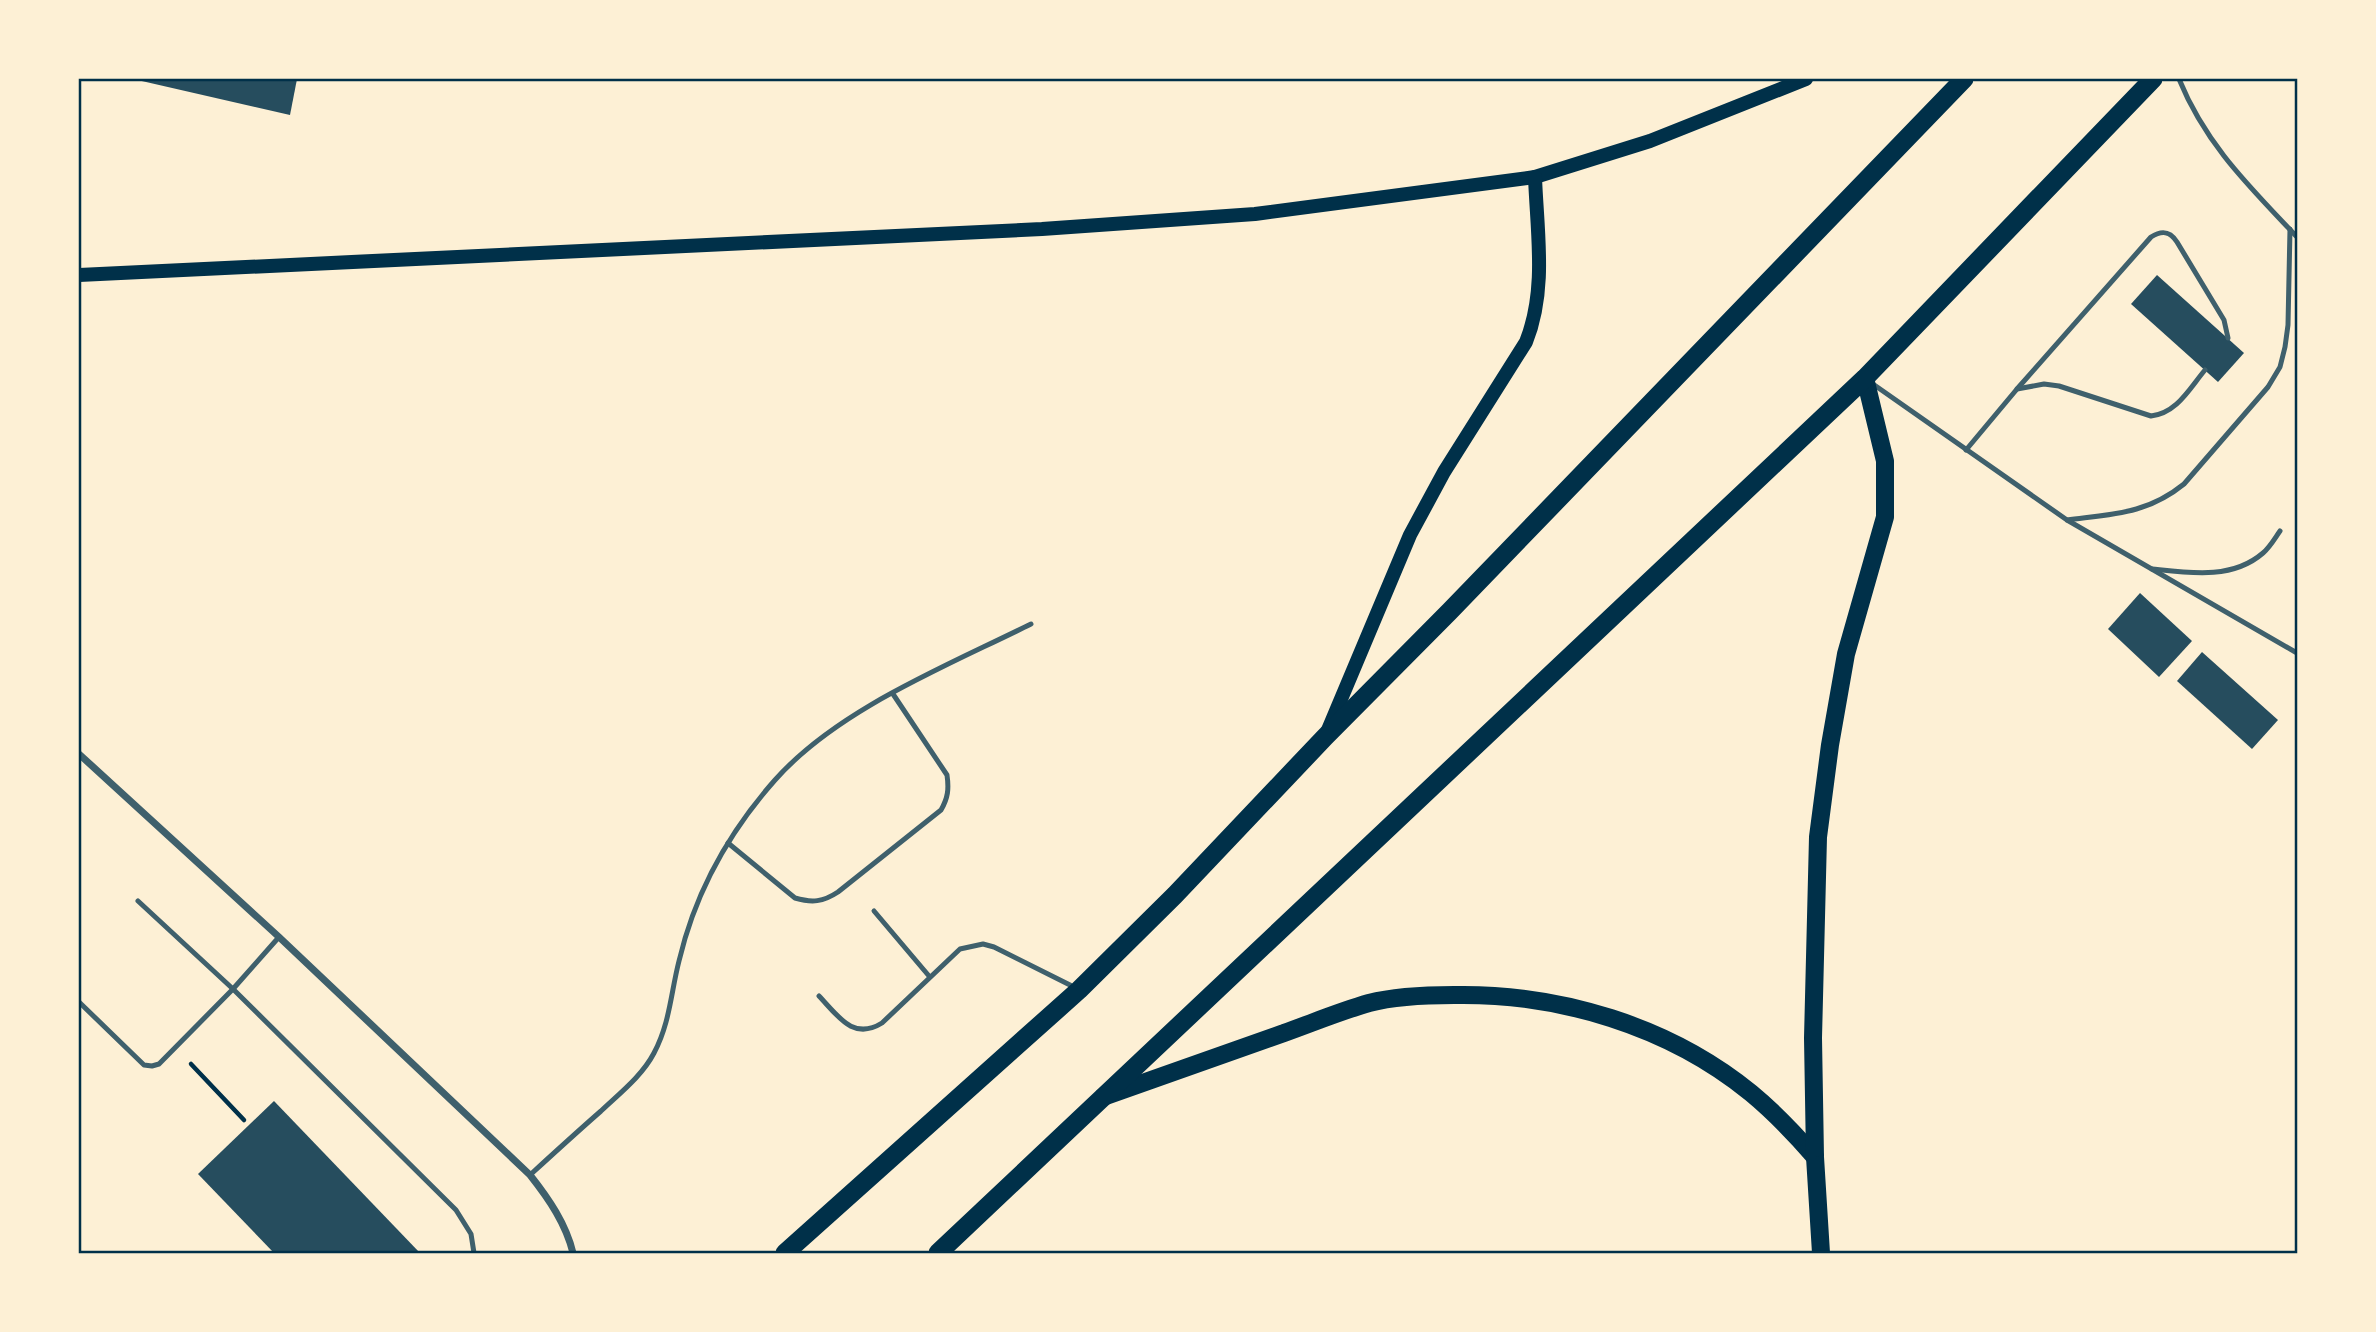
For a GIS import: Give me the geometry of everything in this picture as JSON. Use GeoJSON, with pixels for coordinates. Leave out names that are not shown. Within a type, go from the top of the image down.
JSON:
{"type":"FeatureCollection","features":[{"type":"Feature","properties":{"kind":"highway"},"geometry":{"type":"LineString","coordinates":[[785,1253],[1079,990],[1175,895],[1964,79]]}},
{"type":"Feature","properties":{"kind":"highway"},"geometry":{"type":"LineString","coordinates":[[938,1253],[1865,378],[2153,79]]}},
{"type":"Feature","properties":{"kind":"main road"},"geometry":{"type":"LineString","coordinates":[[79,275],[1069,228],[1255,214],[1535,177],[1650,141],[1806,79]]}},
{"type":"Feature","properties":{"kind":"main road"},"geometry":{"type":"LineString","coordinates":[[1325,737],[1410,536],[1444,472],[1527,342],[1535,322],[1539,300],[1535,177]]}},
{"type":"Feature","properties":{"kind":"main road"},"geometry":{"type":"LineString","coordinates":[[1821,1253],[1815,1157],[1813,1038],[1818,837],[1846,654],[1885,517],[1885,461],[1865,378]]}},
{"type":"Feature","properties":{"kind":"main road"},"geometry":{"type":"LineString","coordinates":[[1104,1097],[1371,1002],[1427,995],[1482,994],[1531,999],[1579,1009],[1626,1023],[1672,1042],[1712,1065],[1750,1092],[1784,1122],[1815,1157]]}},
{"type":"Feature","properties":{"kind":"street"},"geometry":{"type":"LineString","coordinates":[[79,754],[279,937],[530,1175],[551,1202],[570,1240],[573,1253]]}},
{"type":"Feature","properties":{"kind":"lane"},"geometry":{"type":"LineString","coordinates":[[2179,79],[2202,127],[2224,158],[2297,237]]}},
{"type":"Feature","properties":{"kind":"lane"},"geometry":{"type":"LineString","coordinates":[[2067,520],[2133,512],[2171,495],[2184,484],[2268,387],[2280,367],[2286,347],[2290,229]]}},
{"type":"Feature","properties":{"kind":"lane"},"geometry":{"type":"LineString","coordinates":[[1966,450],[2151,237],[2158,233],[2173,235],[2224,320],[2228,338]]}},
{"type":"Feature","properties":{"kind":"lane"},"geometry":{"type":"LineString","coordinates":[[2017,389],[2044,384],[2059,386],[2151,416],[2162,415],[2172,410],[2205,370]]}},
{"type":"Feature","properties":{"kind":"lane"},"geometry":{"type":"LineString","coordinates":[[1865,378],[2067,520],[2297,653]]}},
{"type":"Feature","properties":{"kind":"lane"},"geometry":{"type":"LineString","coordinates":[[2149,569],[2198,574],[2223,571],[2263,553],[2280,531]]}},
{"type":"Feature","properties":{"kind":"lane"},"geometry":{"type":"LineString","coordinates":[[530,1175],[635,1079],[653,1055],[666,1027],[690,918],[708,877],[728,843],[776,779],[811,745],[893,694],[1031,624]]}},
{"type":"Feature","properties":{"kind":"lane"},"geometry":{"type":"LineString","coordinates":[[728,843],[795,898],[809,902],[819,901],[838,892],[941,810],[947,800],[947,775],[893,694]]}},
{"type":"Feature","properties":{"kind":"lane"},"geometry":{"type":"LineString","coordinates":[[138,901],[233,989],[456,1210],[471,1234],[474,1253]]}},
{"type":"Feature","properties":{"kind":"lane"},"geometry":{"type":"LineString","coordinates":[[874,911],[929,976]]}},
{"type":"Feature","properties":{"kind":"lane"},"geometry":{"type":"LineString","coordinates":[[79,1002],[144,1065],[159,1064],[233,989],[279,937]]}},
{"type":"Feature","properties":{"kind":"lane"},"geometry":{"type":"LineString","coordinates":[[819,996],[852,1027],[862,1030],[873,1028],[882,1023],[960,948],[983,944],[1079,990]]}},
{"type":"Feature","properties":{"kind":"path"},"geometry":{"type":"LineString","coordinates":[[176,1048],[244,1120]]}},
{"type":"Feature","properties":{"kind":"building"},"geometry":{"type":"Polygon","coordinates":[[[133,79],[297,79],[290,115],[133,79]]]}},
{"type":"Feature","properties":{"kind":"building"},"geometry":{"type":"Polygon","coordinates":[[[2157,275],[2244,353],[2218,382],[2131,304],[2157,275]]]}},
{"type":"Feature","properties":{"kind":"building"},"geometry":{"type":"Polygon","coordinates":[[[2140,593],[2192,641],[2159,677],[2108,629],[2140,593]]]}},
{"type":"Feature","properties":{"kind":"building"},"geometry":{"type":"Polygon","coordinates":[[[2202,652],[2278,720],[2252,749],[2177,681],[2202,652]]]}},
{"type":"Feature","properties":{"kind":"building"},"geometry":{"type":"Polygon","coordinates":[[[274,1101],[420,1253],[274,1253],[198,1174],[274,1101]]]}}]}
